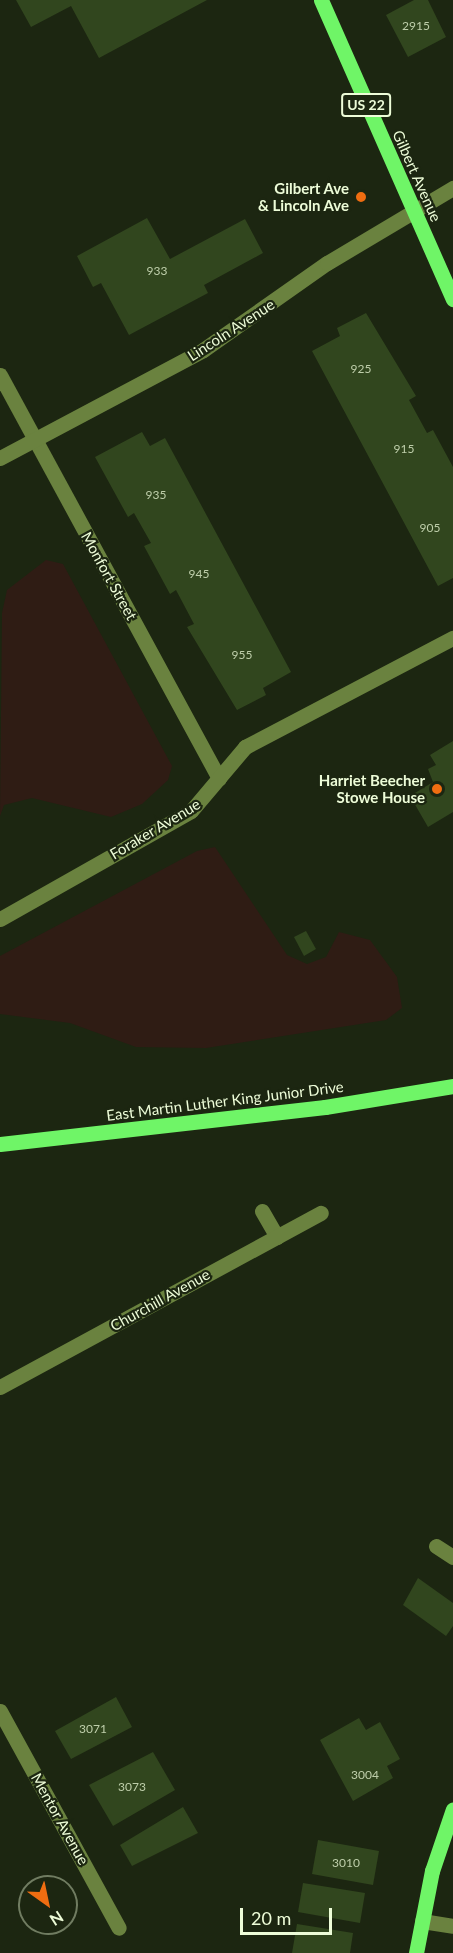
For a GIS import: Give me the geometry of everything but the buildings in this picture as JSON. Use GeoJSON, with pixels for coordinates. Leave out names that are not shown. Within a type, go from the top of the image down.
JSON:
{"type":"FeatureCollection","features":[{"type":"Feature","properties":{"kind":"main road","name":"Gilbert Avenue"},"geometry":{"type":"LineString","coordinates":[[321,0],[411,211],[453,299]]}},
{"type":"Feature","properties":{"kind":"main road","name":"East Martin Luther King Junior Drive"},"geometry":{"type":"LineString","coordinates":[[0,1144],[314,1109],[453,1086]]}},
{"type":"Feature","properties":{"kind":"main road"},"geometry":{"type":"LineString","coordinates":[[416,1953],[432,1871],[453,1809]]}},
{"type":"Feature","properties":{"kind":"street","name":"Lincoln Avenue"},"geometry":{"type":"LineString","coordinates":[[0,458],[203,350],[327,263],[453,188]]}},
{"type":"Feature","properties":{"kind":"street","name":"Monfort Street"},"geometry":{"type":"LineString","coordinates":[[0,375],[219,778]]}},
{"type":"Feature","properties":{"kind":"street","name":"Foraker Avenue"},"geometry":{"type":"LineString","coordinates":[[0,919],[191,811],[208,797],[219,778],[245,747],[453,638]]}},
{"type":"Feature","properties":{"kind":"street"},"geometry":{"type":"LineString","coordinates":[[262,1211],[277,1237]]}},
{"type":"Feature","properties":{"kind":"street","name":"Churchill Avenue"},"geometry":{"type":"LineString","coordinates":[[0,1387],[321,1213]]}},
{"type":"Feature","properties":{"kind":"street"},"geometry":{"type":"LineString","coordinates":[[436,1546],[453,1557]]}},
{"type":"Feature","properties":{"kind":"street","name":"Mentor Avenue"},"geometry":{"type":"LineString","coordinates":[[0,1711],[119,1928]]}},
{"type":"Feature","properties":{"kind":"street"},"geometry":{"type":"LineString","coordinates":[[422,1921],[453,1926]]}},
{"type":"Feature","properties":{"kind":"shaded area"},"geometry":{"type":"Polygon","coordinates":[[[46,560],[63,564],[172,766],[168,780],[142,804],[111,817],[32,798],[4,805],[0,816],[2,613],[7,590],[46,560]]]}},
{"type":"Feature","properties":{"kind":"shaded area"},"geometry":{"type":"Polygon","coordinates":[[[215,847],[287,955],[307,964],[326,957],[339,932],[370,940],[397,977],[402,1008],[386,1020],[206,1048],[136,1047],[70,1023],[0,1014],[0,956],[197,851],[215,847]]]}},
{"type":"Feature","properties":{"kind":"place","name":"Gilbert Ave & Lincoln Ave"},"geometry":{"type":"Point","coordinates":[361,197]}},
{"type":"Feature","properties":{"kind":"place","name":"Harriet Beecher Stowe House"},"geometry":{"type":"Point","coordinates":[437,789]}}]}
